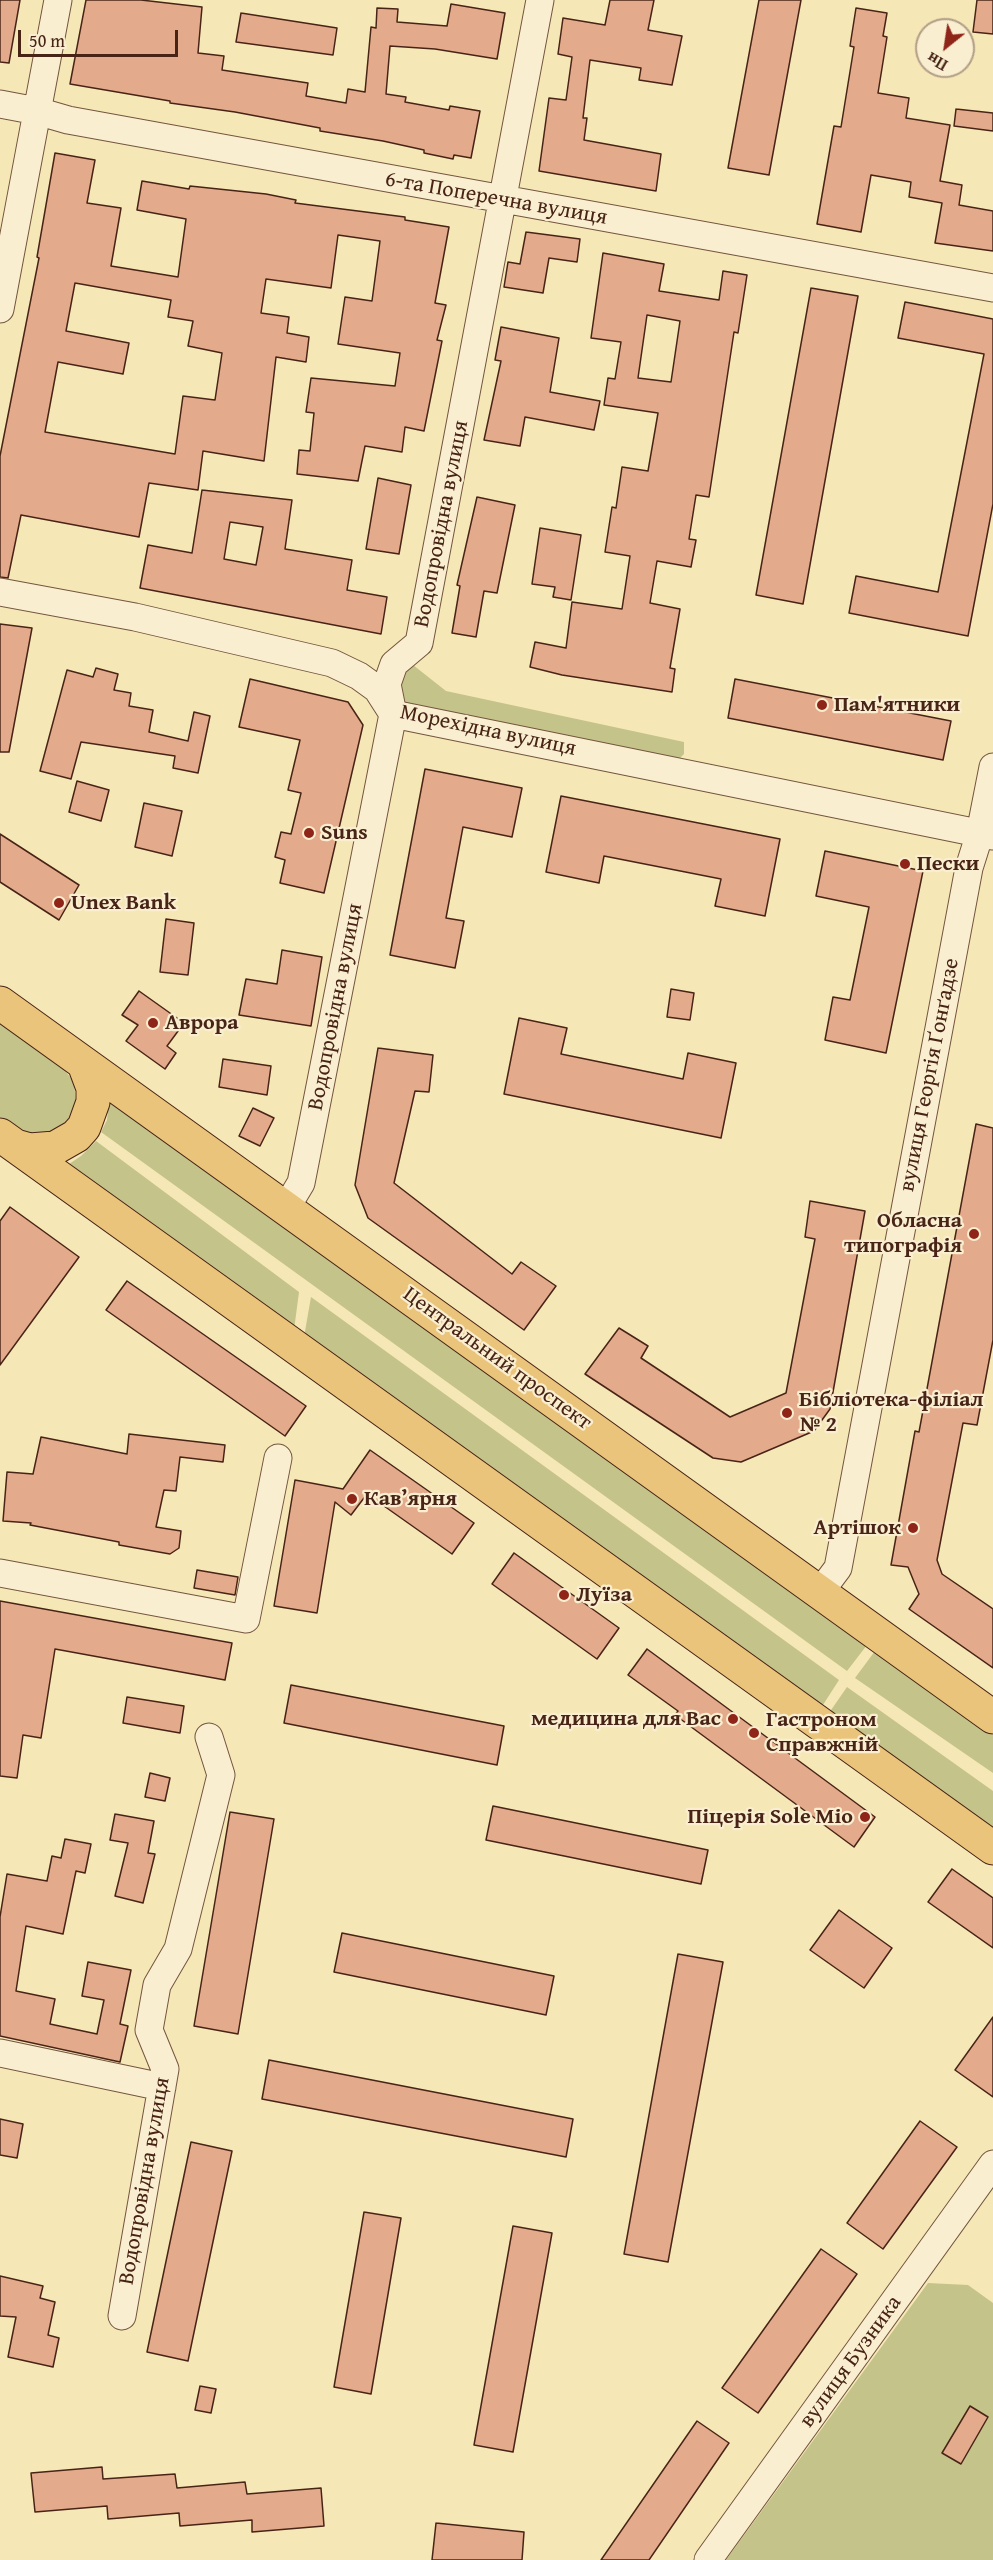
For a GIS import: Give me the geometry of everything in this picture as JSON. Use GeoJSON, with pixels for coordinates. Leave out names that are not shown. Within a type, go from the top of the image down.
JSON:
{"type":"FeatureCollection","features":[{"type":"Feature","properties":{"kind":"main road","name":"Центральний проспект"},"geometry":{"type":"LineString","coordinates":[[0,1003],[993,1717]]}},
{"type":"Feature","properties":{"kind":"main road"},"geometry":{"type":"LineString","coordinates":[[8,1141],[36,1150],[55,1148],[66,1143],[84,1127],[93,1102],[93,1088],[84,1064]]}},
{"type":"Feature","properties":{"kind":"main road"},"geometry":{"type":"LineString","coordinates":[[8,1141],[993,1848]]}},
{"type":"Feature","properties":{"kind":"street"},"geometry":{"type":"LineString","coordinates":[[0,309],[58,0]]}},
{"type":"Feature","properties":{"kind":"street","name":"Водопровідна вулиця"},"geometry":{"type":"LineString","coordinates":[[286,1208],[302,1184],[393,714],[387,684],[394,664],[419,643],[540,0]]}},
{"type":"Feature","properties":{"kind":"street","name":"6-та Поперечна вулиця"},"geometry":{"type":"LineString","coordinates":[[0,104],[68,120],[993,288]]}},
{"type":"Feature","properties":{"kind":"street","name":"Морехідна вулиця"},"geometry":{"type":"LineString","coordinates":[[0,592],[135,617],[332,663],[359,676],[377,689],[393,714],[987,835]]}},
{"type":"Feature","properties":{"kind":"street","name":"вулиця Георгія Ґонґадзе"},"geometry":{"type":"LineString","coordinates":[[820,1592],[838,1568],[969,868],[987,835],[993,766]]}},
{"type":"Feature","properties":{"kind":"street"},"geometry":{"type":"LineString","coordinates":[[0,1573],[246,1619],[278,1458]]}},
{"type":"Feature","properties":{"kind":"street","name":"Водопровідна вулиця"},"geometry":{"type":"LineString","coordinates":[[122,2316],[165,2069],[149,2030],[157,1984],[178,1949],[221,1775],[209,1737]]}},
{"type":"Feature","properties":{"kind":"street"},"geometry":{"type":"LineString","coordinates":[[0,2053],[162,2087]]}},
{"type":"Feature","properties":{"kind":"street","name":"вулиця Бузника"},"geometry":{"type":"LineString","coordinates":[[708,2560],[993,2164]]}},
{"type":"Feature","properties":{"kind":"shaded area"},"geometry":{"type":"Polygon","coordinates":[[[408,661],[446,691],[684,742],[684,754],[680,758],[408,707],[400,701],[399,666],[408,661]]]}},
{"type":"Feature","properties":{"kind":"shaded area"},"geometry":{"type":"Polygon","coordinates":[[[0,1023],[63,1068],[74,1082],[76,1103],[69,1118],[59,1129],[47,1135],[29,1136],[0,1118],[0,1023]]]}},
{"type":"Feature","properties":{"kind":"shaded area"},"geometry":{"type":"Polygon","coordinates":[[[109,1101],[867,1645],[847,1671],[101,1132],[107,1120],[109,1101]]]}},
{"type":"Feature","properties":{"kind":"shaded area"},"geometry":{"type":"Polygon","coordinates":[[[96,1141],[299,1292],[294,1330],[66,1166],[81,1156],[96,1141]]]}},
{"type":"Feature","properties":{"kind":"shaded area"},"geometry":{"type":"Polygon","coordinates":[[[311,1297],[839,1680],[821,1708],[304,1337],[311,1297]]]}},
{"type":"Feature","properties":{"kind":"shaded area"},"geometry":{"type":"Polygon","coordinates":[[[875,1651],[993,1735],[993,1773],[855,1678],[875,1651]]]}},
{"type":"Feature","properties":{"kind":"shaded area"},"geometry":{"type":"Polygon","coordinates":[[[847,1687],[993,1791],[993,1830],[829,1713],[847,1687]]]}},
{"type":"Feature","properties":{"kind":"shaded area"},"geometry":{"type":"Polygon","coordinates":[[[928,2283],[968,2285],[993,2303],[993,2560],[726,2560],[928,2283]]]}},
{"type":"Feature","properties":{"kind":"building"},"geometry":{"type":"Polygon","coordinates":[[[0,0],[20,0],[9,63],[0,62],[0,0]]]}},
{"type":"Feature","properties":{"kind":"building"},"geometry":{"type":"Polygon","coordinates":[[[86,0],[141,0],[202,7],[198,53],[224,56],[222,70],[308,83],[306,96],[346,103],[348,89],[365,92],[371,27],[376,28],[377,8],[398,9],[397,22],[447,26],[451,4],[505,13],[497,59],[435,49],[390,46],[386,94],[406,97],[405,102],[449,110],[450,106],[480,111],[471,158],[454,155],[453,159],[383,141],[320,131],[320,128],[70,84],[86,0]]]}},
{"type":"Feature","properties":{"kind":"building"},"geometry":{"type":"Polygon","coordinates":[[[610,0],[654,0],[648,30],[682,36],[672,85],[639,80],[641,68],[590,60],[583,118],[587,118],[584,140],[661,154],[656,191],[539,171],[549,98],[566,100],[572,57],[558,54],[563,18],[605,25],[610,0]]]}},
{"type":"Feature","properties":{"kind":"building"},"geometry":{"type":"Polygon","coordinates":[[[759,0],[801,0],[769,175],[728,168],[759,0]]]}},
{"type":"Feature","properties":{"kind":"building"},"geometry":{"type":"Polygon","coordinates":[[[977,0],[993,0],[993,34],[975,32],[977,0]]]}},
{"type":"Feature","properties":{"kind":"building"},"geometry":{"type":"Polygon","coordinates":[[[856,8],[887,13],[883,36],[887,37],[878,93],[909,98],[906,118],[950,125],[940,181],[962,185],[959,205],[993,211],[993,251],[935,243],[942,203],[909,197],[911,182],[871,175],[861,232],[817,224],[834,126],[841,127],[854,47],[850,46],[856,8]]]}},
{"type":"Feature","properties":{"kind":"building"},"geometry":{"type":"Polygon","coordinates":[[[241,13],[337,28],[333,55],[236,42],[241,13]]]}},
{"type":"Feature","properties":{"kind":"building"},"geometry":{"type":"Polygon","coordinates":[[[956,109],[993,113],[993,131],[954,126],[956,109]]]}},
{"type":"Feature","properties":{"kind":"building"},"geometry":{"type":"Polygon","coordinates":[[[55,153],[95,160],[87,203],[121,208],[111,266],[178,277],[186,219],[137,210],[142,181],[189,189],[190,186],[266,194],[296,200],[295,203],[405,217],[405,220],[449,227],[435,303],[446,305],[437,340],[442,341],[424,431],[405,427],[402,452],[365,446],[358,481],[297,474],[299,450],[310,451],[314,413],[306,412],[311,378],[395,386],[400,353],[338,344],[345,297],[372,301],[380,241],[338,235],[331,288],[266,279],[261,313],[289,317],[287,333],[309,337],[306,362],[276,357],[264,461],[203,451],[198,490],[149,483],[139,537],[21,515],[8,578],[0,577],[0,456],[39,258],[37,257],[55,153]],[[75,283],[66,331],[129,343],[123,374],[58,362],[45,432],[175,454],[183,396],[215,400],[222,353],[188,346],[193,321],[168,317],[171,300],[75,283]]]}},
{"type":"Feature","properties":{"kind":"building"},"geometry":{"type":"Polygon","coordinates":[[[526,232],[580,239],[577,262],[549,258],[543,293],[504,287],[508,262],[520,264],[526,232]]]}},
{"type":"Feature","properties":{"kind":"building"},"geometry":{"type":"Polygon","coordinates":[[[603,253],[664,264],[659,291],[719,300],[723,271],[747,275],[738,333],[734,332],[709,497],[696,495],[689,539],[696,540],[691,567],[657,561],[650,603],[680,609],[670,668],[675,669],[672,692],[562,675],[530,667],[535,642],[566,648],[572,602],[622,609],[630,556],[605,552],[612,507],[616,508],[622,467],[648,471],[658,413],[604,405],[608,378],[615,379],[621,342],[591,338],[603,253]],[[647,315],[638,378],[671,382],[680,321],[647,315]]]}},
{"type":"Feature","properties":{"kind":"building"},"geometry":{"type":"Polygon","coordinates":[[[811,288],[858,296],[803,604],[756,595],[811,288]]]}},
{"type":"Feature","properties":{"kind":"building"},"geometry":{"type":"Polygon","coordinates":[[[905,302],[993,319],[993,504],[968,636],[849,613],[856,576],[938,592],[984,354],[898,338],[905,302]]]}},
{"type":"Feature","properties":{"kind":"building"},"geometry":{"type":"Polygon","coordinates":[[[501,327],[559,338],[550,392],[600,401],[594,430],[525,417],[520,446],[484,440],[501,361],[495,360],[501,327]]]}},
{"type":"Feature","properties":{"kind":"building"},"geometry":{"type":"Polygon","coordinates":[[[378,478],[411,485],[399,554],[366,549],[378,478]]]}},
{"type":"Feature","properties":{"kind":"building"},"geometry":{"type":"Polygon","coordinates":[[[202,490],[292,500],[285,549],[352,560],[347,590],[387,597],[381,634],[140,588],[148,545],[192,553],[202,490]],[[230,522],[224,559],[256,565],[263,527],[230,522]]]}},
{"type":"Feature","properties":{"kind":"building"},"geometry":{"type":"Polygon","coordinates":[[[477,497],[515,505],[497,593],[484,591],[476,637],[452,633],[460,586],[457,585],[477,497]]]}},
{"type":"Feature","properties":{"kind":"building"},"geometry":{"type":"Polygon","coordinates":[[[540,528],[581,535],[571,600],[553,597],[555,587],[532,584],[540,528]]]}},
{"type":"Feature","properties":{"kind":"building"},"geometry":{"type":"Polygon","coordinates":[[[0,624],[32,628],[9,752],[0,752],[0,624]]]}},
{"type":"Feature","properties":{"kind":"building"},"geometry":{"type":"Polygon","coordinates":[[[96,668],[118,674],[114,690],[131,693],[129,706],[153,710],[149,732],[188,741],[194,712],[210,716],[198,773],[173,768],[175,756],[81,742],[71,779],[40,771],[67,670],[93,677],[96,668]]]}},
{"type":"Feature","properties":{"kind":"building"},"geometry":{"type":"Polygon","coordinates":[[[250,679],[348,702],[363,725],[324,893],[280,883],[285,860],[275,857],[281,832],[291,834],[301,793],[288,790],[300,740],[239,727],[250,679]]]}},
{"type":"Feature","properties":{"kind":"building"},"geometry":{"type":"Polygon","coordinates":[[[735,679],[951,721],[943,760],[728,718],[735,679]]]}},
{"type":"Feature","properties":{"kind":"building"},"geometry":{"type":"Polygon","coordinates":[[[425,769],[522,788],[512,837],[463,827],[446,918],[464,921],[455,968],[390,955],[425,769]]]}},
{"type":"Feature","properties":{"kind":"building"},"geometry":{"type":"Polygon","coordinates":[[[77,781],[109,790],[101,821],[69,812],[77,781]]]}},
{"type":"Feature","properties":{"kind":"building"},"geometry":{"type":"Polygon","coordinates":[[[561,796],[780,839],[765,916],[715,906],[721,879],[604,856],[599,883],[546,872],[561,796]]]}},
{"type":"Feature","properties":{"kind":"building"},"geometry":{"type":"Polygon","coordinates":[[[144,803],[182,811],[172,856],[135,847],[144,803]]]}},
{"type":"Feature","properties":{"kind":"building"},"geometry":{"type":"Polygon","coordinates":[[[0,834],[79,885],[59,920],[0,882],[0,834]]]}},
{"type":"Feature","properties":{"kind":"building"},"geometry":{"type":"Polygon","coordinates":[[[825,851],[923,871],[886,1053],[825,1040],[833,997],[850,1000],[869,907],[816,896],[825,851]]]}},
{"type":"Feature","properties":{"kind":"building"},"geometry":{"type":"Polygon","coordinates":[[[166,919],[194,923],[188,975],[160,972],[166,919]]]}},
{"type":"Feature","properties":{"kind":"building"},"geometry":{"type":"Polygon","coordinates":[[[282,950],[322,957],[311,1026],[239,1015],[246,979],[277,984],[282,950]]]}},
{"type":"Feature","properties":{"kind":"building"},"geometry":{"type":"Polygon","coordinates":[[[671,989],[694,993],[690,1020],[667,1017],[671,989]]]}},
{"type":"Feature","properties":{"kind":"building"},"geometry":{"type":"Polygon","coordinates":[[[139,991],[184,1023],[167,1046],[176,1053],[165,1069],[126,1041],[138,1025],[122,1015],[139,991]]]}},
{"type":"Feature","properties":{"kind":"building"},"geometry":{"type":"Polygon","coordinates":[[[519,1018],[567,1028],[561,1054],[683,1079],[688,1053],[736,1063],[721,1138],[504,1094],[519,1018]]]}},
{"type":"Feature","properties":{"kind":"building"},"geometry":{"type":"Polygon","coordinates":[[[378,1048],[433,1055],[429,1092],[415,1091],[394,1183],[512,1274],[521,1262],[556,1286],[524,1330],[368,1218],[355,1185],[378,1048]]]}},
{"type":"Feature","properties":{"kind":"building"},"geometry":{"type":"Polygon","coordinates":[[[223,1059],[271,1066],[267,1095],[219,1087],[223,1059]]]}},
{"type":"Feature","properties":{"kind":"building"},"geometry":{"type":"Polygon","coordinates":[[[253,1108],[274,1118],[260,1146],[239,1136],[253,1108]]]}},
{"type":"Feature","properties":{"kind":"building"},"geometry":{"type":"Polygon","coordinates":[[[976,1124],[993,1128],[993,1340],[977,1425],[963,1423],[937,1560],[942,1574],[993,1609],[993,1668],[909,1609],[919,1594],[908,1567],[891,1565],[915,1431],[919,1432],[976,1124]]]}},
{"type":"Feature","properties":{"kind":"building"},"geometry":{"type":"Polygon","coordinates":[[[810,1201],[865,1211],[830,1409],[814,1431],[741,1462],[713,1458],[585,1374],[619,1328],[648,1346],[641,1358],[730,1417],[786,1393],[815,1239],[805,1237],[810,1201]]]}},
{"type":"Feature","properties":{"kind":"building"},"geometry":{"type":"Polygon","coordinates":[[[10,1207],[79,1257],[0,1365],[0,1221],[10,1207]]]}},
{"type":"Feature","properties":{"kind":"building"},"geometry":{"type":"Polygon","coordinates":[[[127,1281],[306,1406],[285,1436],[106,1310],[127,1281]]]}},
{"type":"Feature","properties":{"kind":"building"},"geometry":{"type":"Polygon","coordinates":[[[129,1434],[225,1445],[223,1462],[180,1457],[176,1491],[164,1490],[156,1527],[181,1531],[179,1548],[170,1554],[119,1545],[119,1542],[30,1525],[31,1523],[3,1521],[7,1472],[33,1474],[41,1437],[127,1454],[129,1434]]]}},
{"type":"Feature","properties":{"kind":"building"},"geometry":{"type":"Polygon","coordinates":[[[370,1450],[474,1523],[452,1554],[367,1494],[351,1515],[335,1502],[317,1613],[274,1606],[295,1480],[343,1489],[370,1450]]]}},
{"type":"Feature","properties":{"kind":"building"},"geometry":{"type":"Polygon","coordinates":[[[514,1553],[619,1628],[597,1659],[492,1584],[514,1553]]]}},
{"type":"Feature","properties":{"kind":"building"},"geometry":{"type":"Polygon","coordinates":[[[197,1570],[238,1577],[235,1595],[194,1588],[197,1570]]]}},
{"type":"Feature","properties":{"kind":"building"},"geometry":{"type":"Polygon","coordinates":[[[0,1601],[232,1643],[225,1680],[55,1649],[41,1738],[23,1735],[17,1778],[0,1776],[0,1601]]]}},
{"type":"Feature","properties":{"kind":"building"},"geometry":{"type":"Polygon","coordinates":[[[647,1649],[875,1817],[854,1847],[675,1715],[678,1711],[628,1675],[647,1649]]]}},
{"type":"Feature","properties":{"kind":"building"},"geometry":{"type":"Polygon","coordinates":[[[291,1685],[504,1726],[497,1765],[284,1723],[291,1685]]]}},
{"type":"Feature","properties":{"kind":"building"},"geometry":{"type":"Polygon","coordinates":[[[127,1697],[184,1706],[180,1733],[123,1723],[127,1697]]]}},
{"type":"Feature","properties":{"kind":"building"},"geometry":{"type":"Polygon","coordinates":[[[150,1773],[170,1778],[165,1801],[145,1797],[150,1773]]]}},
{"type":"Feature","properties":{"kind":"building"},"geometry":{"type":"Polygon","coordinates":[[[493,1806],[708,1850],[701,1884],[486,1840],[493,1806]]]}},
{"type":"Feature","properties":{"kind":"building"},"geometry":{"type":"Polygon","coordinates":[[[230,1812],[274,1819],[238,2034],[194,2026],[230,1812]]]}},
{"type":"Feature","properties":{"kind":"building"},"geometry":{"type":"Polygon","coordinates":[[[115,1814],[154,1821],[148,1853],[155,1854],[143,1903],[115,1896],[128,1843],[110,1840],[115,1814]]]}},
{"type":"Feature","properties":{"kind":"building"},"geometry":{"type":"Polygon","coordinates":[[[65,1839],[91,1844],[85,1873],[76,1871],[63,1934],[26,1926],[16,1991],[55,1999],[50,2024],[97,2034],[104,2000],[82,1996],[88,1962],[131,1970],[120,2024],[128,2026],[120,2062],[0,2036],[0,1917],[7,1874],[47,1881],[52,1856],[61,1858],[65,1839]]]}},
{"type":"Feature","properties":{"kind":"building"},"geometry":{"type":"Polygon","coordinates":[[[952,1869],[993,1898],[993,1948],[928,1902],[952,1869]]]}},
{"type":"Feature","properties":{"kind":"building"},"geometry":{"type":"Polygon","coordinates":[[[839,1910],[892,1948],[864,1988],[810,1950],[839,1910]]]}},
{"type":"Feature","properties":{"kind":"building"},"geometry":{"type":"Polygon","coordinates":[[[342,1933],[554,1976],[546,2015],[334,1972],[342,1933]]]}},
{"type":"Feature","properties":{"kind":"building"},"geometry":{"type":"Polygon","coordinates":[[[678,1954],[723,1962],[668,2262],[624,2254],[678,1954]]]}},
{"type":"Feature","properties":{"kind":"building"},"geometry":{"type":"Polygon","coordinates":[[[993,2017],[993,2097],[955,2070],[993,2017]]]}},
{"type":"Feature","properties":{"kind":"building"},"geometry":{"type":"Polygon","coordinates":[[[269,2060],[573,2119],[566,2157],[262,2099],[269,2060]]]}},
{"type":"Feature","properties":{"kind":"building"},"geometry":{"type":"Polygon","coordinates":[[[0,2119],[23,2124],[17,2158],[0,2155],[0,2119]]]}},
{"type":"Feature","properties":{"kind":"building"},"geometry":{"type":"Polygon","coordinates":[[[920,2121],[957,2147],[883,2249],[847,2223],[920,2121]]]}},
{"type":"Feature","properties":{"kind":"building"},"geometry":{"type":"Polygon","coordinates":[[[191,2142],[232,2151],[188,2361],[147,2352],[191,2142]]]}},
{"type":"Feature","properties":{"kind":"building"},"geometry":{"type":"Polygon","coordinates":[[[364,2212],[401,2218],[371,2394],[334,2387],[364,2212]]]}},
{"type":"Feature","properties":{"kind":"building"},"geometry":{"type":"Polygon","coordinates":[[[513,2226],[552,2233],[513,2452],[474,2445],[513,2226]]]}},
{"type":"Feature","properties":{"kind":"building"},"geometry":{"type":"Polygon","coordinates":[[[821,2249],[857,2274],[758,2413],[722,2388],[821,2249]]]}},
{"type":"Feature","properties":{"kind":"building"},"geometry":{"type":"Polygon","coordinates":[[[0,2276],[43,2286],[40,2298],[55,2302],[48,2335],[59,2338],[53,2367],[8,2357],[16,2317],[0,2316],[0,2276]]]}},
{"type":"Feature","properties":{"kind":"building"},"geometry":{"type":"Polygon","coordinates":[[[200,2386],[216,2389],[211,2413],[195,2410],[200,2386]]]}},
{"type":"Feature","properties":{"kind":"building"},"geometry":{"type":"Polygon","coordinates":[[[970,2406],[988,2417],[961,2464],[942,2453],[970,2406]]]}},
{"type":"Feature","properties":{"kind":"building"},"geometry":{"type":"Polygon","coordinates":[[[697,2421],[729,2443],[649,2560],[601,2560],[697,2421]]]}},
{"type":"Feature","properties":{"kind":"building"},"geometry":{"type":"Polygon","coordinates":[[[102,2467],[103,2479],[175,2474],[177,2488],[245,2482],[247,2494],[321,2488],[324,2526],[252,2532],[252,2520],[180,2526],[179,2513],[108,2519],[107,2506],[35,2512],[31,2473],[102,2467]]]}},
{"type":"Feature","properties":{"kind":"building"},"geometry":{"type":"Polygon","coordinates":[[[436,2523],[524,2532],[522,2560],[432,2560],[436,2523]]]}},
{"type":"Feature","properties":{"kind":"place","name":"Пам'ятники"},"geometry":{"type":"Point","coordinates":[822,705]}},
{"type":"Feature","properties":{"kind":"place","name":"Suns"},"geometry":{"type":"Point","coordinates":[309,833]}},
{"type":"Feature","properties":{"kind":"place","name":"Пески"},"geometry":{"type":"Point","coordinates":[905,864]}},
{"type":"Feature","properties":{"kind":"place","name":"Unex Bank"},"geometry":{"type":"Point","coordinates":[59,903]}},
{"type":"Feature","properties":{"kind":"place","name":"Аврора"},"geometry":{"type":"Point","coordinates":[153,1023]}},
{"type":"Feature","properties":{"kind":"place","name":"Обласна типографія"},"geometry":{"type":"Point","coordinates":[974,1234]}},
{"type":"Feature","properties":{"kind":"place","name":"Бібліотека-філіал № 2"},"geometry":{"type":"Point","coordinates":[787,1413]}},
{"type":"Feature","properties":{"kind":"place","name":"Кав’ярня"},"geometry":{"type":"Point","coordinates":[352,1499]}},
{"type":"Feature","properties":{"kind":"place","name":"Артішок"},"geometry":{"type":"Point","coordinates":[913,1528]}},
{"type":"Feature","properties":{"kind":"place","name":"Луїза"},"geometry":{"type":"Point","coordinates":[564,1595]}},
{"type":"Feature","properties":{"kind":"place","name":"медицина для Вас"},"geometry":{"type":"Point","coordinates":[733,1719]}},
{"type":"Feature","properties":{"kind":"place","name":"Гастроном Справжній"},"geometry":{"type":"Point","coordinates":[754,1733]}},
{"type":"Feature","properties":{"kind":"place","name":"Піцерія Sole Mio"},"geometry":{"type":"Point","coordinates":[865,1817]}}]}
